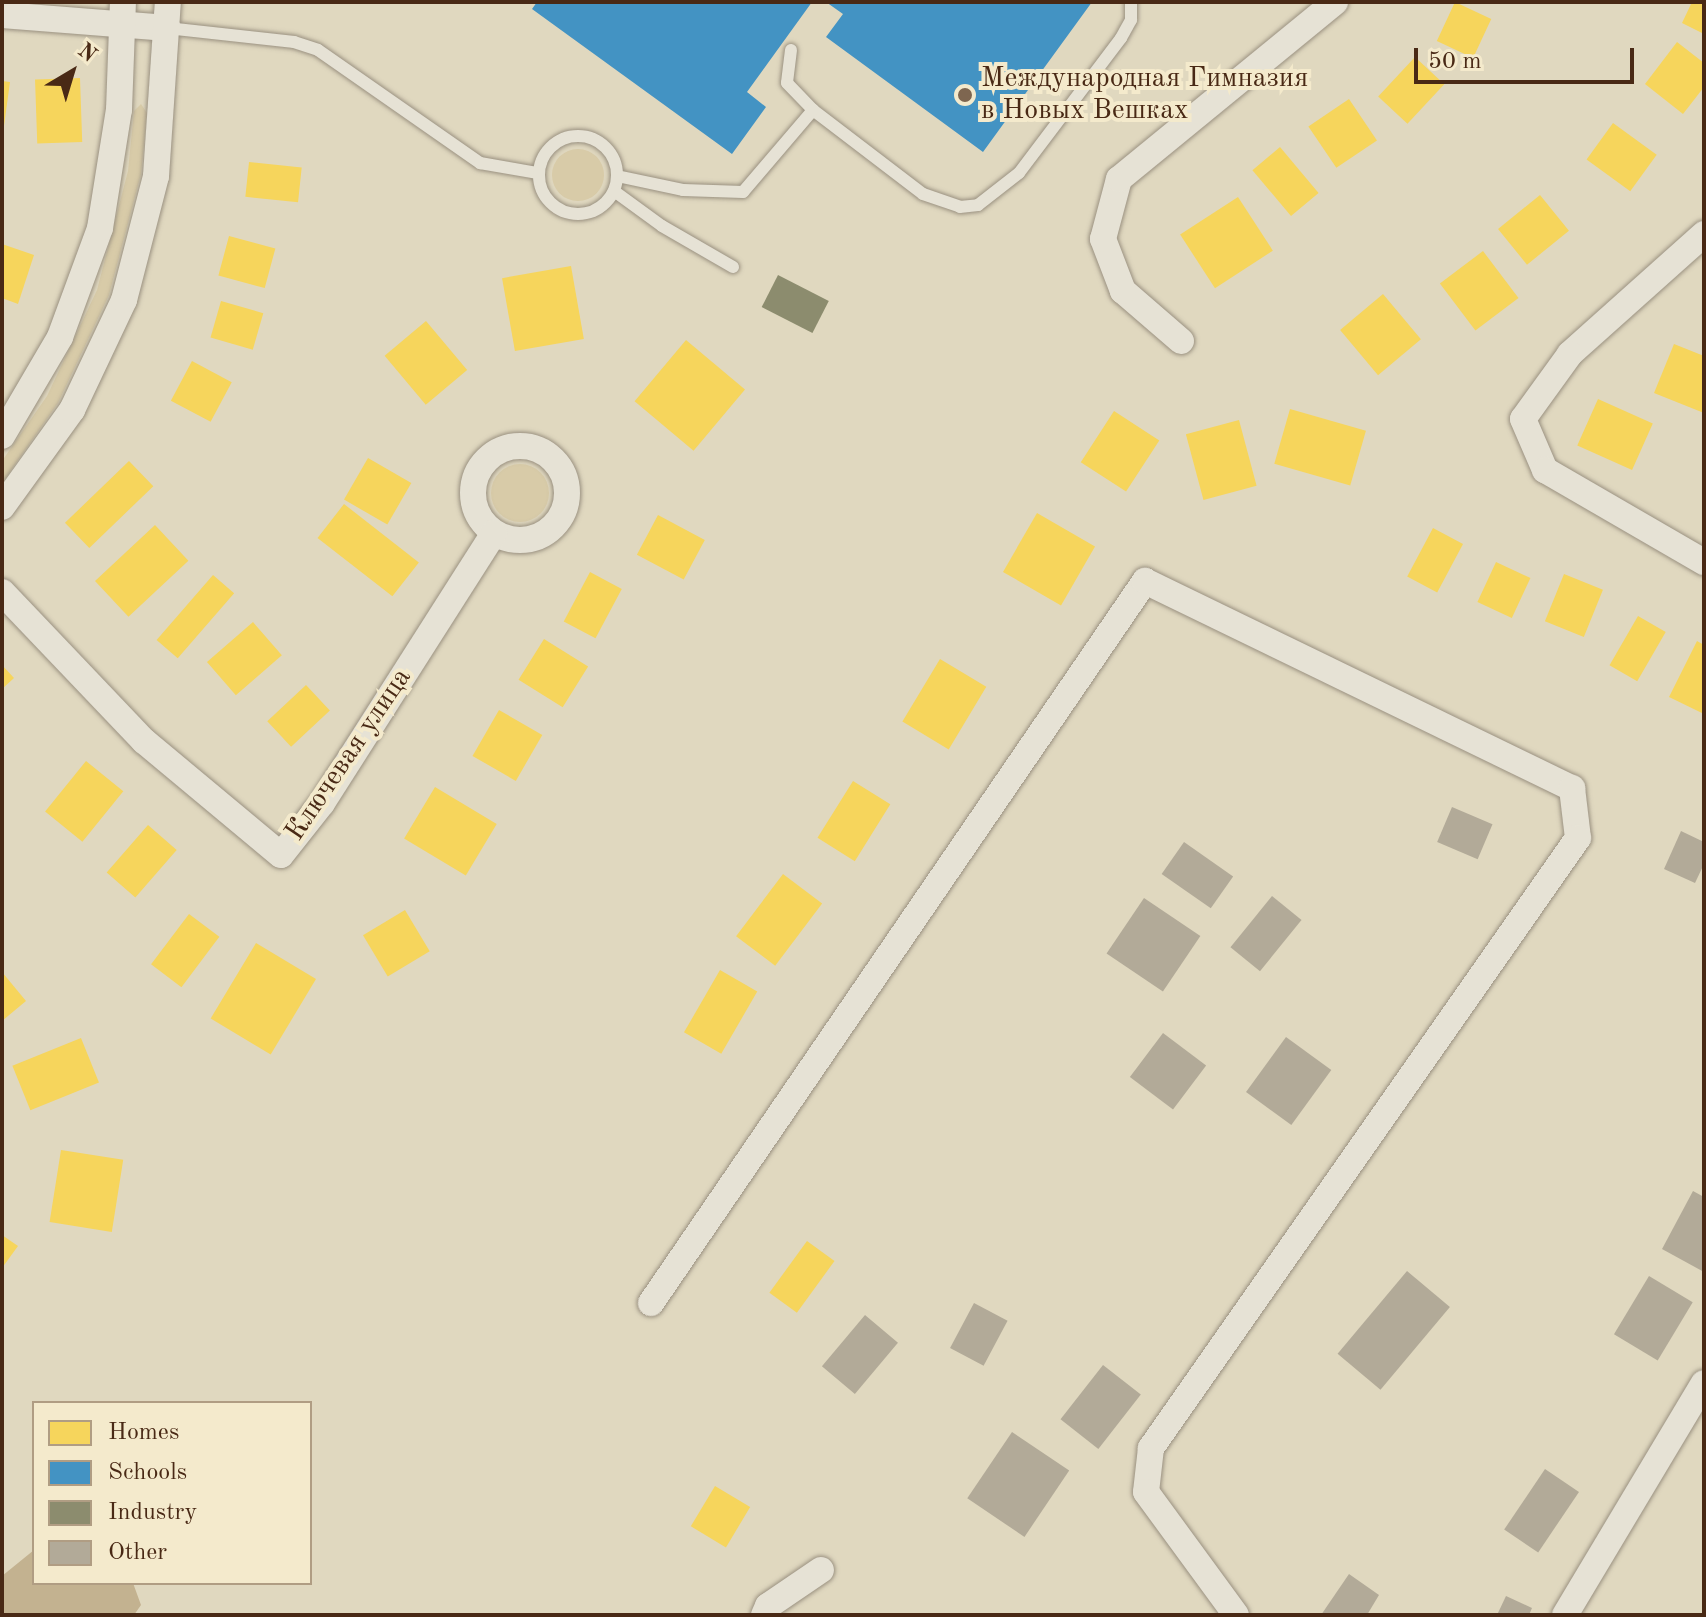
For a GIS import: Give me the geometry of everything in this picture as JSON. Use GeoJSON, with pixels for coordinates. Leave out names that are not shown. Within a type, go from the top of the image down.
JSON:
{"type":"FeatureCollection","features":[{"type":"Feature","properties":{"kind":"street"},"geometry":{"type":"LineString","coordinates":[[1181,341],[1123,291],[1103,239],[1119,179],[1335,2]]}},
{"type":"Feature","properties":{"kind":"street"},"geometry":{"type":"LineString","coordinates":[[2,436],[60,337],[100,228],[117,125],[123,13]]}},
{"type":"Feature","properties":{"kind":"street"},"geometry":{"type":"LineString","coordinates":[[2,15],[167,15],[156,176],[124,300],[72,410],[2,507]]}},
{"type":"Feature","properties":{"kind":"street"},"geometry":{"type":"LineString","coordinates":[[1704,234],[1570,354],[1523,419],[1545,470],[1704,562]]}},
{"type":"Feature","properties":{"kind":"street","name":"Ключевая улица"},"geometry":{"type":"LineString","coordinates":[[2,592],[144,741],[281,855],[322,803],[494,533]]}},
{"type":"Feature","properties":{"kind":"street"},"geometry":{"type":"LineString","coordinates":[[651,1303],[1145,581],[1572,788],[1578,838],[1151,1448],[1146,1492],[1236,1615]]}},
{"type":"Feature","properties":{"kind":"street"},"geometry":{"type":"LineString","coordinates":[[1565,1615],[1704,1383]]}},
{"type":"Feature","properties":{"kind":"street"},"geometry":{"type":"LineString","coordinates":[[764,1615],[768,1606],[821,1570]]}},
{"type":"Feature","properties":{"kind":"lane"},"geometry":{"type":"LineString","coordinates":[[791,50],[787,83],[813,110],[923,194],[960,207],[978,205],[1019,173],[1121,38],[1131,20],[1131,2]]}},
{"type":"Feature","properties":{"kind":"lane"},"geometry":{"type":"LineString","coordinates":[[167,15],[318,50],[480,163],[538,173]]}},
{"type":"Feature","properties":{"kind":"lane"},"geometry":{"type":"LineString","coordinates":[[617,176],[683,190],[743,192],[813,110]]}},
{"type":"Feature","properties":{"kind":"lane"},"geometry":{"type":"LineString","coordinates":[[578,135],[607,147],[617,176],[614,191],[592,212],[561,211],[540,189],[538,173],[550,145],[578,135]]}},
{"type":"Feature","properties":{"kind":"lane"},"geometry":{"type":"LineString","coordinates":[[614,191],[662,226],[733,267]]}},
{"type":"Feature","properties":{"kind":"shaded area"},"geometry":{"type":"Polygon","coordinates":[[[141,104],[147,113],[141,174],[109,295],[58,403],[2,483],[2,461],[47,396],[97,290],[128,171],[134,111],[141,104]]]}},
{"type":"Feature","properties":{"kind":"shaded area"},"geometry":{"type":"Polygon","coordinates":[[[578,149],[596,157],[604,175],[596,193],[578,201],[560,193],[552,175],[560,157],[578,149]]]}},
{"type":"Feature","properties":{"kind":"shaded area"},"geometry":{"type":"Polygon","coordinates":[[[520,464],[541,472],[549,493],[541,514],[520,522],[499,514],[491,493],[499,472],[520,464]]]}},
{"type":"Feature","properties":{"kind":"shaded area"},"geometry":{"type":"Polygon","coordinates":[[[32,1552],[32,1585],[134,1585],[141,1605],[134,1615],[2,1615],[2,1576],[32,1552]]]}},
{"type":"Feature","properties":{"kind":"building: Homes"},"geometry":{"type":"Polygon","coordinates":[[[1455,2],[1491,19],[1473,58],[1437,41],[1455,2]]]}},
{"type":"Feature","properties":{"kind":"building: Homes"},"geometry":{"type":"Polygon","coordinates":[[[1692,2],[1704,2],[1704,34],[1682,23],[1692,2]]]}},
{"type":"Feature","properties":{"kind":"building: Homes"},"geometry":{"type":"Polygon","coordinates":[[[1677,42],[1704,63],[1704,87],[1683,114],[1645,84],[1677,42]]]}},
{"type":"Feature","properties":{"kind":"building: Homes"},"geometry":{"type":"Polygon","coordinates":[[[1415,57],[1444,84],[1407,124],[1378,96],[1415,57]]]}},
{"type":"Feature","properties":{"kind":"building: Homes"},"geometry":{"type":"Polygon","coordinates":[[[80,78],[82,142],[37,144],[35,80],[80,78]]]}},
{"type":"Feature","properties":{"kind":"building: Homes"},"geometry":{"type":"Polygon","coordinates":[[[2,81],[10,82],[4,126],[2,126],[2,81]]]}},
{"type":"Feature","properties":{"kind":"building: Homes"},"geometry":{"type":"Polygon","coordinates":[[[1349,99],[1377,140],[1336,168],[1308,126],[1349,99]]]}},
{"type":"Feature","properties":{"kind":"building: Homes"},"geometry":{"type":"Polygon","coordinates":[[[1613,123],[1657,155],[1630,191],[1587,159],[1613,123]]]}},
{"type":"Feature","properties":{"kind":"building: Homes"},"geometry":{"type":"Polygon","coordinates":[[[1280,147],[1319,193],[1291,216],[1252,170],[1280,147]]]}},
{"type":"Feature","properties":{"kind":"building: Homes"},"geometry":{"type":"Polygon","coordinates":[[[249,162],[302,168],[298,202],[245,197],[249,162]]]}},
{"type":"Feature","properties":{"kind":"building: Homes"},"geometry":{"type":"Polygon","coordinates":[[[1540,195],[1569,231],[1527,265],[1498,229],[1540,195]]]}},
{"type":"Feature","properties":{"kind":"building: Homes"},"geometry":{"type":"Polygon","coordinates":[[[1238,197],[1273,251],[1215,288],[1180,235],[1238,197]]]}},
{"type":"Feature","properties":{"kind":"building: Homes"},"geometry":{"type":"Polygon","coordinates":[[[229,236],[275,248],[265,288],[218,276],[229,236]]]}},
{"type":"Feature","properties":{"kind":"building: Homes"},"geometry":{"type":"Polygon","coordinates":[[[2,244],[34,255],[18,304],[2,298],[2,244]]]}},
{"type":"Feature","properties":{"kind":"building: Homes"},"geometry":{"type":"Polygon","coordinates":[[[1483,251],[1519,298],[1475,331],[1440,283],[1483,251]]]}},
{"type":"Feature","properties":{"kind":"building: Homes"},"geometry":{"type":"Polygon","coordinates":[[[571,266],[584,339],[515,351],[502,278],[571,266]]]}},
{"type":"Feature","properties":{"kind":"building: Homes"},"geometry":{"type":"Polygon","coordinates":[[[1383,294],[1421,339],[1378,375],[1340,330],[1383,294]]]}},
{"type":"Feature","properties":{"kind":"building: Homes"},"geometry":{"type":"Polygon","coordinates":[[[221,301],[263,313],[253,350],[211,338],[221,301]]]}},
{"type":"Feature","properties":{"kind":"building: Homes"},"geometry":{"type":"Polygon","coordinates":[[[426,321],[467,370],[426,405],[385,356],[426,321]]]}},
{"type":"Feature","properties":{"kind":"building: Homes"},"geometry":{"type":"Polygon","coordinates":[[[686,340],[745,389],[694,451],[635,401],[686,340]]]}},
{"type":"Feature","properties":{"kind":"building: Homes"},"geometry":{"type":"Polygon","coordinates":[[[1674,344],[1704,356],[1704,413],[1654,393],[1674,344]]]}},
{"type":"Feature","properties":{"kind":"building: Homes"},"geometry":{"type":"Polygon","coordinates":[[[192,361],[232,382],[211,422],[171,401],[192,361]]]}},
{"type":"Feature","properties":{"kind":"building: Homes"},"geometry":{"type":"Polygon","coordinates":[[[1598,399],[1653,423],[1632,470],[1577,446],[1598,399]]]}},
{"type":"Feature","properties":{"kind":"building: Homes"},"geometry":{"type":"Polygon","coordinates":[[[1290,409],[1366,431],[1350,486],[1274,464],[1290,409]]]}},
{"type":"Feature","properties":{"kind":"building: Homes"},"geometry":{"type":"Polygon","coordinates":[[[1114,411],[1159,440],[1126,492],[1081,462],[1114,411]]]}},
{"type":"Feature","properties":{"kind":"building: Homes"},"geometry":{"type":"Polygon","coordinates":[[[1239,420],[1257,486],[1203,500],[1186,434],[1239,420]]]}},
{"type":"Feature","properties":{"kind":"building: Homes"},"geometry":{"type":"Polygon","coordinates":[[[368,458],[411,483],[387,525],[344,500],[368,458]]]}},
{"type":"Feature","properties":{"kind":"building: Homes"},"geometry":{"type":"Polygon","coordinates":[[[129,461],[153,486],[89,548],[65,523],[129,461]]]}},
{"type":"Feature","properties":{"kind":"building: Homes"},"geometry":{"type":"Polygon","coordinates":[[[344,504],[419,562],[392,596],[318,538],[344,504]]]}},
{"type":"Feature","properties":{"kind":"building: Homes"},"geometry":{"type":"Polygon","coordinates":[[[1037,513],[1095,546],[1061,605],[1003,572],[1037,513]]]}},
{"type":"Feature","properties":{"kind":"building: Homes"},"geometry":{"type":"Polygon","coordinates":[[[658,515],[705,540],[684,580],[637,555],[658,515]]]}},
{"type":"Feature","properties":{"kind":"building: Homes"},"geometry":{"type":"Polygon","coordinates":[[[155,525],[188,561],[128,617],[95,581],[155,525]]]}},
{"type":"Feature","properties":{"kind":"building: Homes"},"geometry":{"type":"Polygon","coordinates":[[[1433,528],[1463,544],[1437,593],[1407,577],[1433,528]]]}},
{"type":"Feature","properties":{"kind":"building: Homes"},"geometry":{"type":"Polygon","coordinates":[[[1496,562],[1530,578],[1512,618],[1477,602],[1496,562]]]}},
{"type":"Feature","properties":{"kind":"building: Homes"},"geometry":{"type":"Polygon","coordinates":[[[590,572],[622,589],[595,638],[564,621],[590,572]]]}},
{"type":"Feature","properties":{"kind":"building: Homes"},"geometry":{"type":"Polygon","coordinates":[[[1564,574],[1603,590],[1584,637],[1545,621],[1564,574]]]}},
{"type":"Feature","properties":{"kind":"building: Homes"},"geometry":{"type":"Polygon","coordinates":[[[213,575],[234,593],[178,658],[157,640],[213,575]]]}},
{"type":"Feature","properties":{"kind":"building: Homes"},"geometry":{"type":"Polygon","coordinates":[[[1638,616],[1666,632],[1637,681],[1610,665],[1638,616]]]}},
{"type":"Feature","properties":{"kind":"building: Homes"},"geometry":{"type":"Polygon","coordinates":[[[253,622],[282,655],[236,695],[207,662],[253,622]]]}},
{"type":"Feature","properties":{"kind":"building: Homes"},"geometry":{"type":"Polygon","coordinates":[[[544,639],[588,667],[563,707],[519,680],[544,639]]]}},
{"type":"Feature","properties":{"kind":"building: Homes"},"geometry":{"type":"Polygon","coordinates":[[[1697,641],[1704,645],[1704,714],[1669,697],[1697,641]]]}},
{"type":"Feature","properties":{"kind":"building: Homes"},"geometry":{"type":"Polygon","coordinates":[[[940,659],[986,687],[949,749],[902,722],[940,659]]]}},
{"type":"Feature","properties":{"kind":"building: Homes"},"geometry":{"type":"Polygon","coordinates":[[[2,665],[14,678],[2,689],[2,665]]]}},
{"type":"Feature","properties":{"kind":"building: Homes"},"geometry":{"type":"Polygon","coordinates":[[[306,685],[330,711],[291,747],[267,721],[306,685]]]}},
{"type":"Feature","properties":{"kind":"building: Homes"},"geometry":{"type":"Polygon","coordinates":[[[499,710],[542,735],[516,781],[472,756],[499,710]]]}},
{"type":"Feature","properties":{"kind":"building: Homes"},"geometry":{"type":"Polygon","coordinates":[[[86,761],[123,791],[82,842],[45,812],[86,761]]]}},
{"type":"Feature","properties":{"kind":"building: Homes"},"geometry":{"type":"Polygon","coordinates":[[[853,781],[890,804],[855,861],[817,838],[853,781]]]}},
{"type":"Feature","properties":{"kind":"building: Homes"},"geometry":{"type":"Polygon","coordinates":[[[435,787],[497,824],[466,876],[404,838],[435,787]]]}},
{"type":"Feature","properties":{"kind":"building: Homes"},"geometry":{"type":"Polygon","coordinates":[[[148,825],[177,850],[135,897],[107,873],[148,825]]]}},
{"type":"Feature","properties":{"kind":"building: Homes"},"geometry":{"type":"Polygon","coordinates":[[[783,874],[822,903],[775,966],[736,936],[783,874]]]}},
{"type":"Feature","properties":{"kind":"building: Homes"},"geometry":{"type":"Polygon","coordinates":[[[405,910],[430,951],[388,976],[363,935],[405,910]]]}},
{"type":"Feature","properties":{"kind":"building: Homes"},"geometry":{"type":"Polygon","coordinates":[[[189,914],[219,937],[181,987],[151,964],[189,914]]]}},
{"type":"Feature","properties":{"kind":"building: Homes"},"geometry":{"type":"Polygon","coordinates":[[[256,943],[316,979],[271,1054],[211,1018],[256,943]]]}},
{"type":"Feature","properties":{"kind":"building: Homes"},"geometry":{"type":"Polygon","coordinates":[[[720,970],[757,992],[721,1054],[684,1032],[720,970]]]}},
{"type":"Feature","properties":{"kind":"building: Homes"},"geometry":{"type":"Polygon","coordinates":[[[2,972],[26,1001],[2,1021],[2,972]]]}},
{"type":"Feature","properties":{"kind":"building: Homes"},"geometry":{"type":"Polygon","coordinates":[[[81,1038],[99,1083],[30,1110],[12,1066],[81,1038]]]}},
{"type":"Feature","properties":{"kind":"building: Homes"},"geometry":{"type":"Polygon","coordinates":[[[61,1150],[123,1160],[112,1232],[50,1222],[61,1150]]]}},
{"type":"Feature","properties":{"kind":"building: Homes"},"geometry":{"type":"Polygon","coordinates":[[[2,1235],[18,1246],[2,1268],[2,1235]]]}},
{"type":"Feature","properties":{"kind":"building: Homes"},"geometry":{"type":"Polygon","coordinates":[[[807,1241],[835,1261],[797,1313],[769,1293],[807,1241]]]}},
{"type":"Feature","properties":{"kind":"building: Homes"},"geometry":{"type":"Polygon","coordinates":[[[715,1486],[750,1507],[726,1547],[691,1526],[715,1486]]]}},
{"type":"Feature","properties":{"kind":"building: Schools"},"geometry":{"type":"Polygon","coordinates":[[[537,2],[812,2],[747,92],[766,107],[732,154],[532,9],[537,2]]]}},
{"type":"Feature","properties":{"kind":"building: Schools","name":"Международная Гимназия в Новых Вешках"},"geometry":{"type":"Polygon","coordinates":[[[826,2],[1092,2],[983,152],[826,37],[843,14],[826,2]]]}},
{"type":"Feature","properties":{"kind":"building: Industry"},"geometry":{"type":"Polygon","coordinates":[[[778,275],[829,301],[812,333],[762,307],[778,275]]]}},
{"type":"Feature","properties":{"kind":"building: Other"},"geometry":{"type":"Polygon","coordinates":[[[1452,807],[1493,824],[1478,859],[1437,842],[1452,807]]]}},
{"type":"Feature","properties":{"kind":"building: Other"},"geometry":{"type":"Polygon","coordinates":[[[1681,831],[1704,842],[1704,864],[1695,883],[1664,869],[1681,831]]]}},
{"type":"Feature","properties":{"kind":"building: Other"},"geometry":{"type":"Polygon","coordinates":[[[1184,842],[1233,876],[1211,908],[1162,874],[1184,842]]]}},
{"type":"Feature","properties":{"kind":"building: Other"},"geometry":{"type":"Polygon","coordinates":[[[1272,896],[1302,920],[1260,971],[1230,947],[1272,896]]]}},
{"type":"Feature","properties":{"kind":"building: Other"},"geometry":{"type":"Polygon","coordinates":[[[1144,898],[1200,936],[1163,992],[1107,954],[1144,898]]]}},
{"type":"Feature","properties":{"kind":"building: Other"},"geometry":{"type":"Polygon","coordinates":[[[1163,1033],[1206,1065],[1173,1109],[1130,1077],[1163,1033]]]}},
{"type":"Feature","properties":{"kind":"building: Other"},"geometry":{"type":"Polygon","coordinates":[[[1286,1037],[1331,1070],[1291,1125],[1246,1092],[1286,1037]]]}},
{"type":"Feature","properties":{"kind":"building: Other"},"geometry":{"type":"Polygon","coordinates":[[[1693,1191],[1704,1197],[1704,1272],[1662,1249],[1693,1191]]]}},
{"type":"Feature","properties":{"kind":"building: Other"},"geometry":{"type":"Polygon","coordinates":[[[1407,1271],[1450,1307],[1380,1390],[1338,1354],[1407,1271]]]}},
{"type":"Feature","properties":{"kind":"building: Other"},"geometry":{"type":"Polygon","coordinates":[[[1649,1276],[1693,1302],[1658,1361],[1614,1334],[1649,1276]]]}},
{"type":"Feature","properties":{"kind":"building: Other"},"geometry":{"type":"Polygon","coordinates":[[[974,1303],[1008,1321],[984,1366],[950,1348],[974,1303]]]}},
{"type":"Feature","properties":{"kind":"building: Other"},"geometry":{"type":"Polygon","coordinates":[[[865,1315],[898,1343],[855,1394],[822,1366],[865,1315]]]}},
{"type":"Feature","properties":{"kind":"building: Other"},"geometry":{"type":"Polygon","coordinates":[[[1103,1365],[1141,1395],[1098,1449],[1061,1419],[1103,1365]]]}},
{"type":"Feature","properties":{"kind":"building: Other"},"geometry":{"type":"Polygon","coordinates":[[[1012,1432],[1069,1471],[1024,1537],[967,1498],[1012,1432]]]}},
{"type":"Feature","properties":{"kind":"building: Other"},"geometry":{"type":"Polygon","coordinates":[[[1545,1469],[1579,1492],[1538,1552],[1504,1530],[1545,1469]]]}},
{"type":"Feature","properties":{"kind":"building: Other"},"geometry":{"type":"Polygon","coordinates":[[[1349,1574],[1379,1595],[1367,1615],[1321,1615],[1349,1574]]]}},
{"type":"Feature","properties":{"kind":"building: Other"},"geometry":{"type":"Polygon","coordinates":[[[1506,1596],[1532,1608],[1529,1615],[1497,1615],[1506,1596]]]}},
{"type":"Feature","properties":{"kind":"place","name":"Международная Гимназия в Новых Вешках"},"geometry":{"type":"Point","coordinates":[965,95]}}]}
